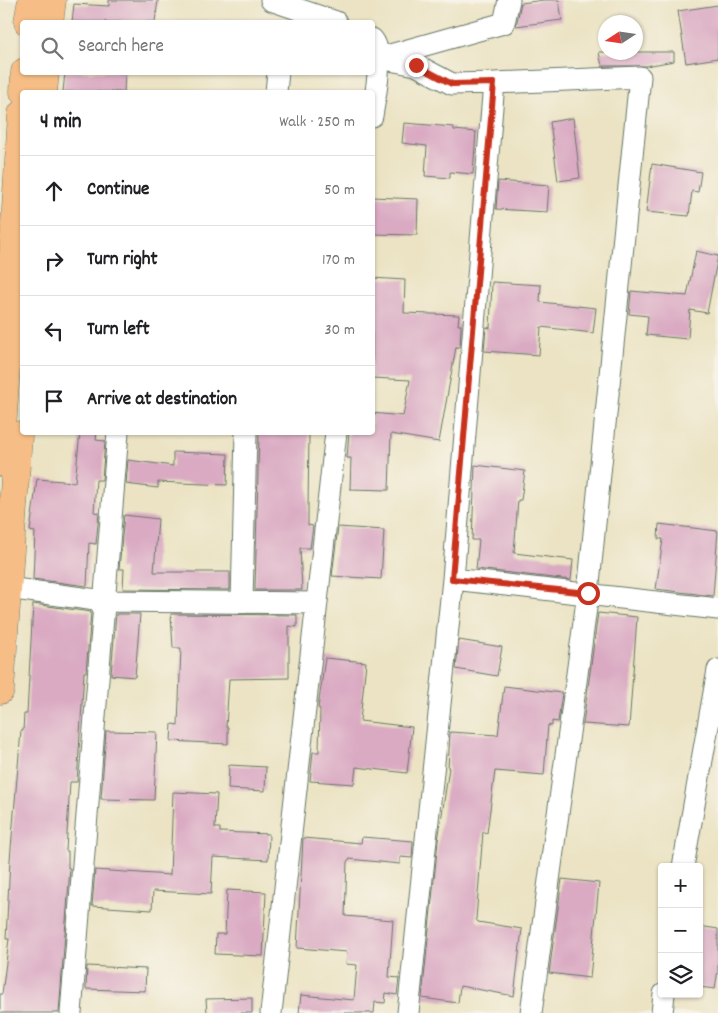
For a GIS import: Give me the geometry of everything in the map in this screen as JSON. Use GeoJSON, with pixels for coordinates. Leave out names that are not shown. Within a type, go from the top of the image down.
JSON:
{"type":"FeatureCollection","features":[{"type":"Feature","properties":{"kind":"highway"},"geometry":{"type":"LineString","coordinates":[[28,20],[32,0]]}},
{"type":"Feature","properties":{"kind":"highway"},"geometry":{"type":"LineString","coordinates":[[50,20],[52,0]]}},
{"type":"Feature","properties":{"kind":"highway"},"geometry":{"type":"LineString","coordinates":[[24,90],[25,75]]}},
{"type":"Feature","properties":{"kind":"highway"},"geometry":{"type":"LineString","coordinates":[[43,90],[45,75]]}},
{"type":"Feature","properties":{"kind":"highway"},"geometry":{"type":"LineString","coordinates":[[0,462],[20,146]]}},
{"type":"Feature","properties":{"kind":"highway"},"geometry":{"type":"LineString","coordinates":[[0,690],[20,408]]}},
{"type":"Feature","properties":{"kind":"street"},"geometry":{"type":"LineString","coordinates":[[376,49],[504,23],[509,0]]}},
{"type":"Feature","properties":{"kind":"street"},"geometry":{"type":"LineString","coordinates":[[281,9],[328,20]]}},
{"type":"Feature","properties":{"kind":"street"},"geometry":{"type":"LineString","coordinates":[[376,49],[416,65],[452,84],[640,77],[588,593],[531,1013]]}},
{"type":"Feature","properties":{"kind":"street"},"geometry":{"type":"LineString","coordinates":[[375,66],[376,49]]}},
{"type":"Feature","properties":{"kind":"street"},"geometry":{"type":"LineString","coordinates":[[276,90],[278,75]]}},
{"type":"Feature","properties":{"kind":"street"},"geometry":{"type":"LineString","coordinates":[[374,75],[374,90]]}},
{"type":"Feature","properties":{"kind":"street"},"geometry":{"type":"LineString","coordinates":[[408,1013],[452,579],[494,83]]}},
{"type":"Feature","properties":{"kind":"street"},"geometry":{"type":"LineString","coordinates":[[71,1013],[118,435]]}},
{"type":"Feature","properties":{"kind":"street"},"geometry":{"type":"LineString","coordinates":[[242,602],[246,435]]}},
{"type":"Feature","properties":{"kind":"street"},"geometry":{"type":"LineString","coordinates":[[271,1013],[336,435]]}},
{"type":"Feature","properties":{"kind":"street"},"geometry":{"type":"LineString","coordinates":[[452,579],[718,609]]}},
{"type":"Feature","properties":{"kind":"street"},"geometry":{"type":"LineString","coordinates":[[7,588],[104,601],[316,603]]}},
{"type":"Feature","properties":{"kind":"street"},"geometry":{"type":"LineString","coordinates":[[684,863],[718,670]]}},
{"type":"Feature","properties":{"kind":"street"},"geometry":{"type":"LineString","coordinates":[[662,1013],[664,998]]}},
{"type":"Feature","properties":{"kind":"building"},"geometry":{"type":"Polygon","coordinates":[[[109,0],[158,0],[155,20],[72,20],[74,4],[109,6],[109,0]]]}},
{"type":"Feature","properties":{"kind":"building"},"geometry":{"type":"Polygon","coordinates":[[[559,0],[562,20],[516,26],[521,3],[559,0]]]}},
{"type":"Feature","properties":{"kind":"building"},"geometry":{"type":"Polygon","coordinates":[[[718,5],[718,58],[686,63],[678,11],[718,5]]]}},
{"type":"Feature","properties":{"kind":"building"},"geometry":{"type":"Polygon","coordinates":[[[643,52],[674,52],[674,61],[646,66],[602,66],[601,60],[643,60],[643,52]]]}},
{"type":"Feature","properties":{"kind":"building"},"geometry":{"type":"Polygon","coordinates":[[[65,75],[125,75],[124,90],[63,90],[65,75]]]}},
{"type":"Feature","properties":{"kind":"building"},"geometry":{"type":"Polygon","coordinates":[[[573,118],[580,178],[558,181],[550,122],[573,118]]]}},
{"type":"Feature","properties":{"kind":"building"},"geometry":{"type":"Polygon","coordinates":[[[404,123],[454,127],[454,130],[476,132],[473,174],[450,172],[450,178],[425,176],[427,146],[402,143],[404,123]]]}},
{"type":"Feature","properties":{"kind":"building"},"geometry":{"type":"Polygon","coordinates":[[[652,164],[701,172],[698,192],[692,191],[689,216],[646,212],[652,164]]]}},
{"type":"Feature","properties":{"kind":"building"},"geometry":{"type":"Polygon","coordinates":[[[498,181],[549,185],[547,212],[496,209],[498,181]]]}},
{"type":"Feature","properties":{"kind":"building"},"geometry":{"type":"Polygon","coordinates":[[[375,197],[418,199],[417,235],[375,234],[375,197]]]}},
{"type":"Feature","properties":{"kind":"building"},"geometry":{"type":"Polygon","coordinates":[[[696,251],[718,256],[707,313],[690,310],[688,339],[646,335],[648,316],[629,314],[631,291],[687,296],[696,251]]]}},
{"type":"Feature","properties":{"kind":"building"},"geometry":{"type":"Polygon","coordinates":[[[375,278],[405,280],[404,313],[459,315],[458,325],[461,325],[460,347],[456,347],[439,442],[391,434],[389,490],[350,489],[351,458],[347,458],[349,435],[375,435],[375,413],[403,416],[410,380],[375,378],[375,278]]]}},
{"type":"Feature","properties":{"kind":"building"},"geometry":{"type":"Polygon","coordinates":[[[492,282],[541,285],[540,302],[596,308],[593,333],[541,327],[539,355],[484,351],[486,327],[490,328],[492,282]]]}},
{"type":"Feature","properties":{"kind":"building"},"geometry":{"type":"Polygon","coordinates":[[[80,435],[97,435],[96,440],[105,441],[102,480],[96,480],[94,512],[99,513],[96,544],[89,543],[87,586],[33,579],[35,532],[30,531],[37,479],[75,482],[80,435]]]}},
{"type":"Feature","properties":{"kind":"building"},"geometry":{"type":"Polygon","coordinates":[[[259,435],[309,435],[308,525],[313,526],[310,548],[300,548],[302,590],[255,590],[259,435]]]}},
{"type":"Feature","properties":{"kind":"building"},"geometry":{"type":"Polygon","coordinates":[[[173,452],[228,454],[227,485],[158,482],[158,488],[126,484],[128,460],[173,466],[173,452]]]}},
{"type":"Feature","properties":{"kind":"building"},"geometry":{"type":"Polygon","coordinates":[[[475,465],[525,471],[521,500],[518,500],[514,553],[573,560],[571,580],[476,569],[479,540],[472,540],[475,465]]]}},
{"type":"Feature","properties":{"kind":"building"},"geometry":{"type":"Polygon","coordinates":[[[124,515],[158,519],[154,572],[230,572],[230,590],[123,589],[124,569],[119,569],[124,515]]]}},
{"type":"Feature","properties":{"kind":"building"},"geometry":{"type":"Polygon","coordinates":[[[659,524],[718,531],[713,596],[656,589],[663,539],[658,539],[659,524]]]}},
{"type":"Feature","properties":{"kind":"building"},"geometry":{"type":"Polygon","coordinates":[[[338,527],[384,530],[381,579],[332,576],[338,527]]]}},
{"type":"Feature","properties":{"kind":"building"},"geometry":{"type":"Polygon","coordinates":[[[33,604],[91,612],[86,672],[84,672],[77,782],[70,782],[66,851],[68,851],[68,868],[70,868],[59,1013],[0,1013],[0,994],[2,994],[9,939],[6,939],[10,860],[21,731],[23,731],[24,714],[27,714],[33,604]]]}},
{"type":"Feature","properties":{"kind":"building"},"geometry":{"type":"Polygon","coordinates":[[[598,613],[637,617],[629,727],[583,724],[598,613]]]}},
{"type":"Feature","properties":{"kind":"building"},"geometry":{"type":"Polygon","coordinates":[[[116,614],[140,614],[135,677],[111,675],[116,614]]]}},
{"type":"Feature","properties":{"kind":"building"},"geometry":{"type":"Polygon","coordinates":[[[171,614],[297,615],[297,627],[289,626],[289,678],[229,679],[226,727],[228,727],[228,744],[171,741],[172,724],[178,725],[181,648],[173,648],[171,614]]]}},
{"type":"Feature","properties":{"kind":"building"},"geometry":{"type":"Polygon","coordinates":[[[459,640],[502,647],[497,676],[456,669],[459,640]]]}},
{"type":"Feature","properties":{"kind":"building"},"geometry":{"type":"Polygon","coordinates":[[[325,658],[366,662],[360,721],[412,727],[407,773],[356,767],[354,784],[310,781],[313,752],[319,752],[320,709],[318,708],[325,658]]]}},
{"type":"Feature","properties":{"kind":"building"},"geometry":{"type":"Polygon","coordinates":[[[504,686],[562,693],[558,722],[552,721],[552,726],[548,725],[544,775],[495,771],[487,833],[483,832],[476,919],[478,922],[522,929],[514,996],[460,986],[458,1003],[422,998],[438,841],[449,768],[450,732],[498,735],[504,686]]]}},
{"type":"Feature","properties":{"kind":"building"},"geometry":{"type":"Polygon","coordinates":[[[106,731],[157,732],[154,800],[101,799],[106,731]]]}},
{"type":"Feature","properties":{"kind":"building"},"geometry":{"type":"Polygon","coordinates":[[[229,765],[266,767],[265,791],[228,789],[229,765]]]}},
{"type":"Feature","properties":{"kind":"building"},"geometry":{"type":"Polygon","coordinates":[[[173,792],[217,794],[215,828],[220,828],[220,832],[269,834],[268,860],[213,857],[211,894],[153,891],[152,910],[92,906],[95,870],[170,875],[173,792]]]}},
{"type":"Feature","properties":{"kind":"building"},"geometry":{"type":"Polygon","coordinates":[[[362,837],[413,841],[412,858],[400,857],[400,864],[349,859],[347,862],[345,916],[393,920],[389,977],[399,978],[397,995],[386,993],[385,1003],[375,1002],[374,1013],[299,1013],[301,995],[354,1000],[357,965],[346,964],[347,952],[297,948],[303,838],[361,843],[362,837]]]}},
{"type":"Feature","properties":{"kind":"building"},"geometry":{"type":"Polygon","coordinates":[[[562,879],[599,883],[590,978],[549,973],[562,879]]]}},
{"type":"Feature","properties":{"kind":"building"},"geometry":{"type":"Polygon","coordinates":[[[227,890],[266,892],[263,956],[215,954],[216,934],[225,934],[227,890]]]}},
{"type":"Feature","properties":{"kind":"building"},"geometry":{"type":"Polygon","coordinates":[[[703,927],[718,929],[718,970],[715,989],[703,988],[703,927]]]}},
{"type":"Feature","properties":{"kind":"building"},"geometry":{"type":"Polygon","coordinates":[[[87,966],[146,969],[145,991],[86,989],[87,966]]]}},
{"type":"Feature","properties":{"kind":"building"},"geometry":{"type":"Polygon","coordinates":[[[252,998],[252,1013],[207,1013],[206,999],[252,998]]]}},
{"type":"Feature","properties":{"kind":"route"},"geometry":{"type":"LineString","coordinates":[[416,65],[452,84],[494,83],[452,579],[588,593]]}}]}
